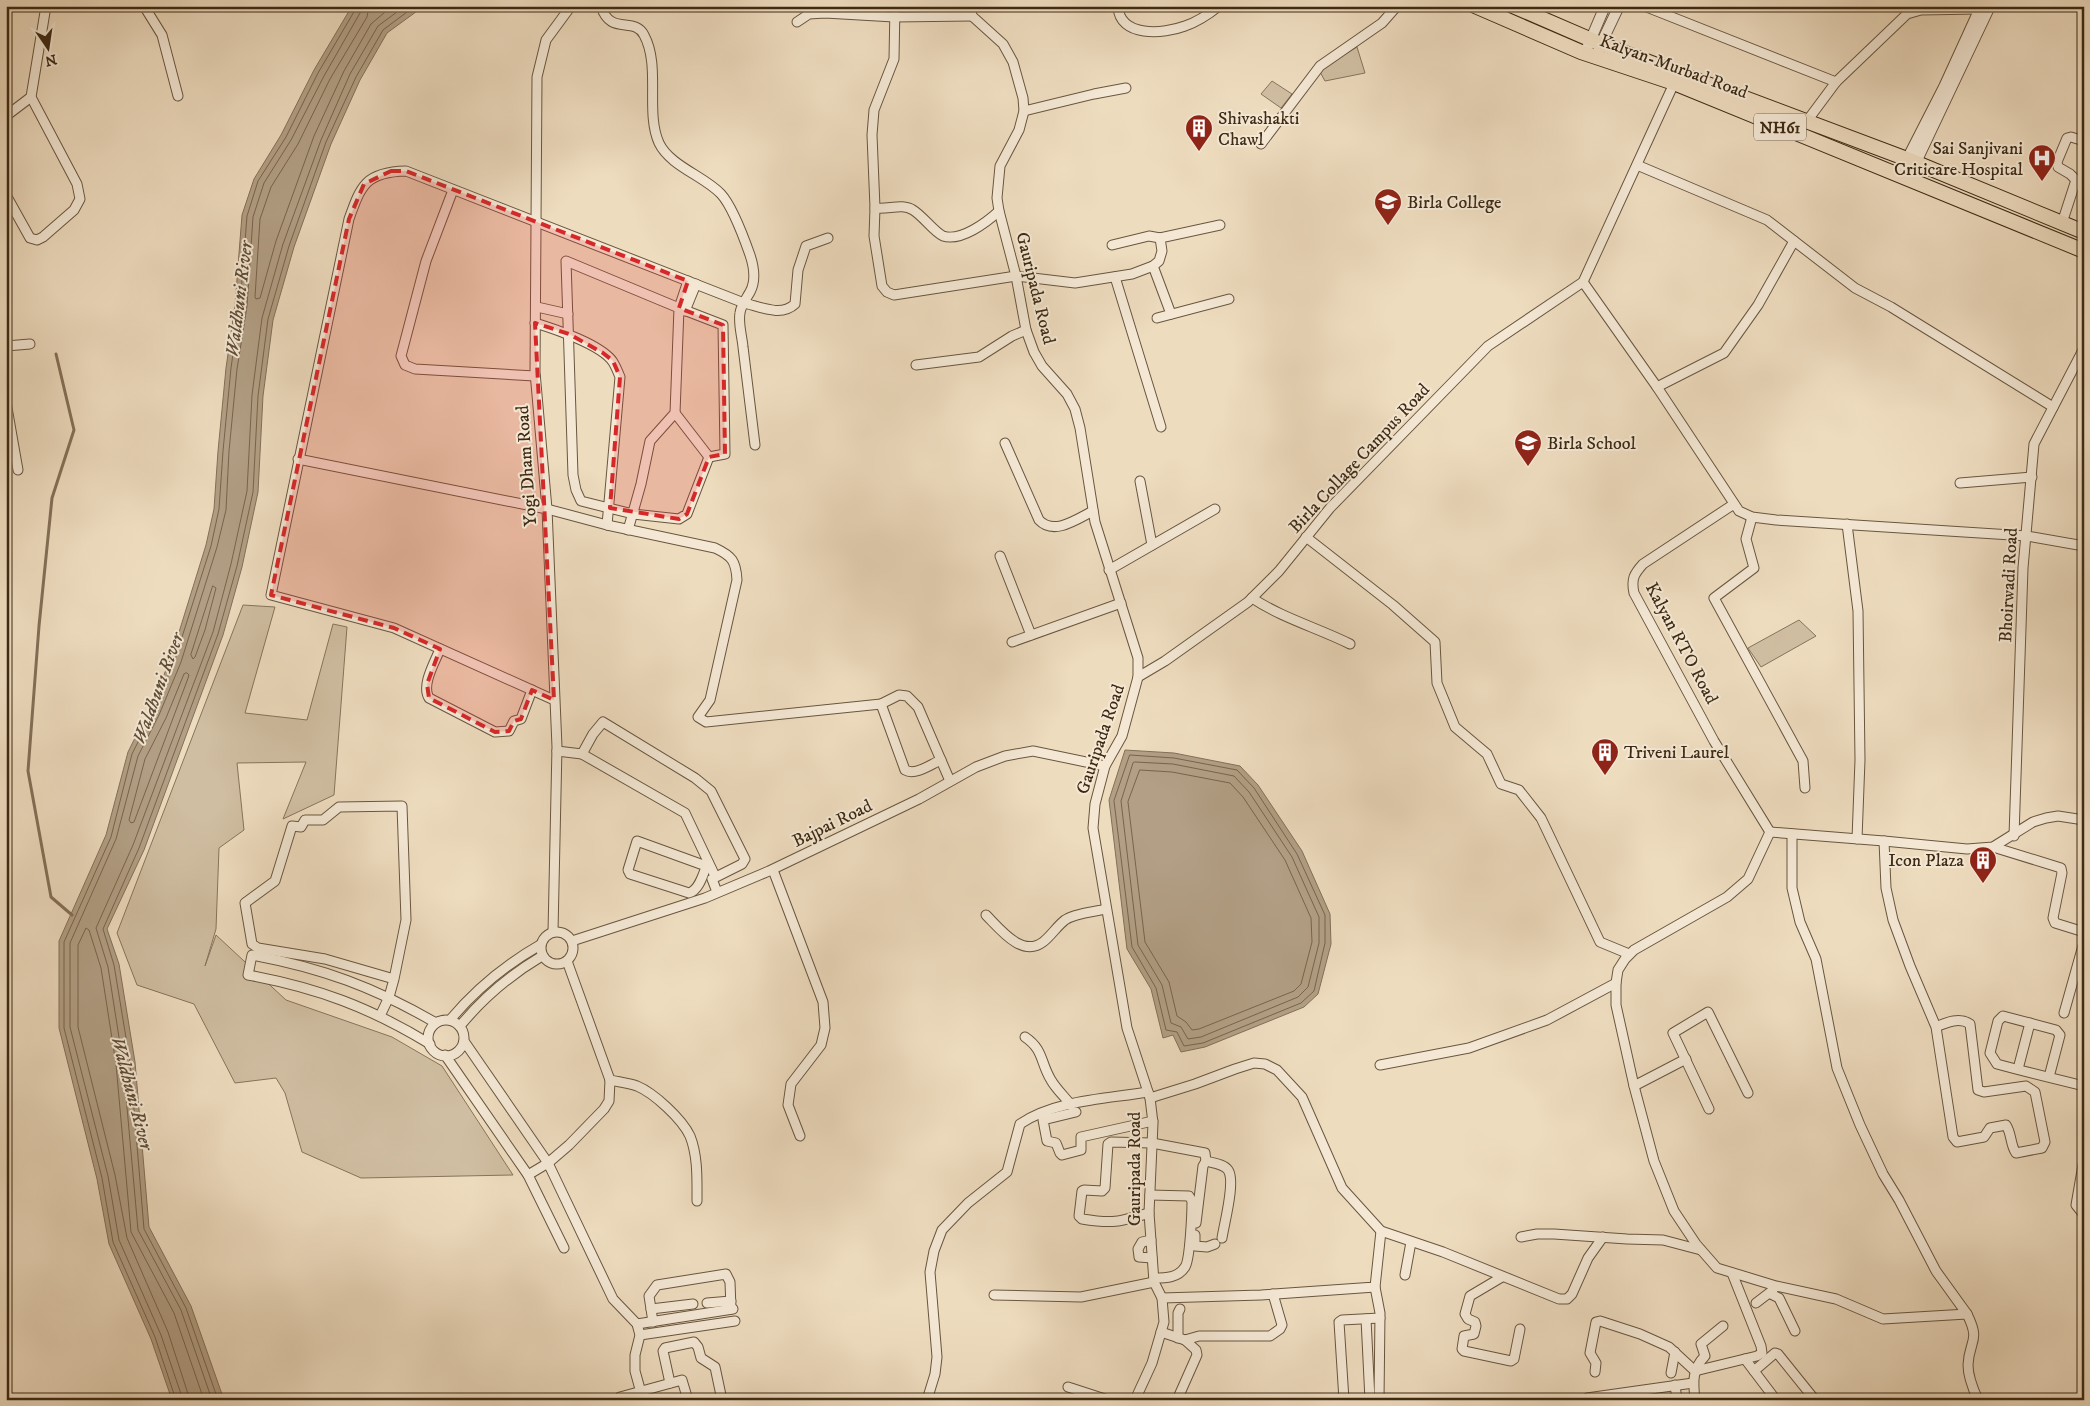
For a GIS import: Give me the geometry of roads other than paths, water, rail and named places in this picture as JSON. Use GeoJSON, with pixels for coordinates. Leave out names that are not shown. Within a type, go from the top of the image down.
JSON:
{"type":"FeatureCollection","features":[{"type":"Feature","properties":{"kind":"highway","name":"Kalyan-Murbad Road"},"geometry":{"type":"LineString","coordinates":[[1475,6],[1676,78],[1904,177],[2084,251]]}},
{"type":"Feature","properties":{"kind":"highway","name":"NH61"},"geometry":{"type":"LineString","coordinates":[[1513,6],[1593,48]]}},
{"type":"Feature","properties":{"kind":"highway","name":"NH61"},"geometry":{"type":"LineString","coordinates":[[1676,78],[1807,121],[1912,161],[2084,232]]}},
{"type":"Feature","properties":{"kind":"street"},"geometry":{"type":"LineString","coordinates":[[6,195],[30,238],[36,240],[43,237],[74,210],[80,199],[77,184],[31,97],[46,6]]}},
{"type":"Feature","properties":{"kind":"street"},"geometry":{"type":"LineString","coordinates":[[144,6],[162,35],[178,96]]}},
{"type":"Feature","properties":{"kind":"street","name":"Yogi Dham Road"},"geometry":{"type":"LineString","coordinates":[[553,932],[557,751],[547,509],[536,376],[537,77],[546,40],[571,6]]}},
{"type":"Feature","properties":{"kind":"street"},"geometry":{"type":"LineString","coordinates":[[601,6],[604,17],[611,23],[635,27],[643,32],[652,61],[654,110],[659,144],[667,154],[721,194],[734,216],[750,257],[754,278],[752,290],[740,314],[755,445]]}},
{"type":"Feature","properties":{"kind":"street"},"geometry":{"type":"LineString","coordinates":[[895,6],[894,59],[874,110],[872,135],[875,208],[874,236],[878,269],[882,286],[887,292],[894,295],[903,295],[1016,276],[1075,283],[1115,277],[1153,266],[1160,261],[1162,252],[1160,238]]}},
{"type":"Feature","properties":{"kind":"street"},"geometry":{"type":"LineString","coordinates":[[797,22],[809,14],[817,13],[894,17],[972,16],[970,6]]}},
{"type":"Feature","properties":{"kind":"street"},"geometry":{"type":"LineString","coordinates":[[1118,6],[1121,19],[1126,25],[1149,32],[1185,26],[1218,6]]}},
{"type":"Feature","properties":{"kind":"street"},"geometry":{"type":"LineString","coordinates":[[1261,144],[1320,66],[1382,23],[1397,6]]}},
{"type":"Feature","properties":{"kind":"street"},"geometry":{"type":"LineString","coordinates":[[1593,48],[1605,6]]}},
{"type":"Feature","properties":{"kind":"street"},"geometry":{"type":"LineString","coordinates":[[1593,48],[1618,6]]}},
{"type":"Feature","properties":{"kind":"street"},"geometry":{"type":"LineString","coordinates":[[1644,6],[1836,82]]}},
{"type":"Feature","properties":{"kind":"street"},"geometry":{"type":"LineString","coordinates":[[1904,177],[1990,6]]}},
{"type":"Feature","properties":{"kind":"street"},"geometry":{"type":"LineString","coordinates":[[1807,121],[1836,82],[1907,14],[1921,10],[1980,8],[1912,161]]}},
{"type":"Feature","properties":{"kind":"street","name":"Gauripada Road"},"geometry":{"type":"LineString","coordinates":[[972,16],[1003,44],[1014,62],[1023,98],[1024,111],[1019,130],[1000,166],[997,198],[999,211],[1016,276],[1026,330],[1034,352],[1042,366],[1067,394],[1080,428],[1093,511],[1109,570],[1138,658],[1138,677],[1122,736],[1105,766],[1094,804],[1094,828],[1127,1028],[1149,1095],[1153,1121],[1149,1213],[1154,1280],[1162,1298],[1164,1322],[1152,1363],[1135,1400]]}},
{"type":"Feature","properties":{"kind":"street"},"geometry":{"type":"LineString","coordinates":[[1676,78],[1583,282],[1657,387],[1739,511],[1752,517],[2026,536],[2084,546]]}},
{"type":"Feature","properties":{"kind":"street"},"geometry":{"type":"LineString","coordinates":[[1024,111],[1126,88]]}},
{"type":"Feature","properties":{"kind":"street"},"geometry":{"type":"LineString","coordinates":[[6,116],[31,97]]}},
{"type":"Feature","properties":{"kind":"street"},"geometry":{"type":"LineString","coordinates":[[2062,223],[2076,180],[2058,167],[2057,162],[2067,138],[2084,140]]}},
{"type":"Feature","properties":{"kind":"street"},"geometry":{"type":"LineString","coordinates":[[1637,165],[1767,220],[1855,288],[1891,307],[2053,407]]}},
{"type":"Feature","properties":{"kind":"street"},"geometry":{"type":"LineString","coordinates":[[554,700],[394,628],[271,595],[349,220],[358,193],[364,184],[375,176],[406,171],[744,303],[782,312],[795,304],[798,270],[806,246],[828,238]]}},
{"type":"Feature","properties":{"kind":"street"},"geometry":{"type":"LineString","coordinates":[[453,190],[426,262],[401,356],[405,364],[415,369],[536,376]]}},
{"type":"Feature","properties":{"kind":"street"},"geometry":{"type":"LineString","coordinates":[[875,208],[903,207],[913,210],[943,236],[970,231],[984,224],[999,211]]}},
{"type":"Feature","properties":{"kind":"street"},"geometry":{"type":"LineString","coordinates":[[1112,245],[1149,236],[1160,238],[1220,225]]}},
{"type":"Feature","properties":{"kind":"street"},"geometry":{"type":"LineString","coordinates":[[1657,387],[1724,352],[1758,305],[1794,241]]}},
{"type":"Feature","properties":{"kind":"street"},"geometry":{"type":"LineString","coordinates":[[566,261],[723,325],[725,454],[709,457],[687,514],[679,519],[633,514],[581,501],[573,476],[566,261]]}},
{"type":"Feature","properties":{"kind":"street"},"geometry":{"type":"LineString","coordinates":[[1153,266],[1171,314]]}},
{"type":"Feature","properties":{"kind":"street"},"geometry":{"type":"LineString","coordinates":[[1115,277],[1161,428]]}},
{"type":"Feature","properties":{"kind":"street"},"geometry":{"type":"LineString","coordinates":[[628,530],[650,441],[675,413],[682,309],[692,282]]}},
{"type":"Feature","properties":{"kind":"street","name":"Birla Collage Campus Road"},"geometry":{"type":"LineString","coordinates":[[1138,677],[1166,661],[1252,598],[1279,571],[1330,508],[1488,346],[1583,282]]}},
{"type":"Feature","properties":{"kind":"street"},"geometry":{"type":"LineString","coordinates":[[1156,318],[1229,299]]}},
{"type":"Feature","properties":{"kind":"street"},"geometry":{"type":"LineString","coordinates":[[537,307],[568,314]]}},
{"type":"Feature","properties":{"kind":"street"},"geometry":{"type":"LineString","coordinates":[[535,323],[569,334],[603,353],[613,362],[620,377],[610,508],[607,525]]}},
{"type":"Feature","properties":{"kind":"street"},"geometry":{"type":"LineString","coordinates":[[916,365],[979,357],[1012,336],[1026,330]]}},
{"type":"Feature","properties":{"kind":"street"},"geometry":{"type":"LineString","coordinates":[[6,346],[30,344]]}},
{"type":"Feature","properties":{"kind":"street","name":"Bhoirwadi Road"},"geometry":{"type":"LineString","coordinates":[[2014,836],[2023,568],[2034,444],[2084,348]]}},
{"type":"Feature","properties":{"kind":"street"},"geometry":{"type":"LineString","coordinates":[[6,402],[18,470]]}},
{"type":"Feature","properties":{"kind":"street"},"geometry":{"type":"LineString","coordinates":[[675,413],[709,457]]}},
{"type":"Feature","properties":{"kind":"street"},"geometry":{"type":"LineString","coordinates":[[1005,443],[1039,520],[1044,526],[1057,528],[1093,511]]}},
{"type":"Feature","properties":{"kind":"street"},"geometry":{"type":"LineString","coordinates":[[298,459],[547,509],[628,530],[716,548],[728,554],[736,566],[737,580],[710,700],[698,717],[706,722],[881,704],[899,696],[907,696],[918,707],[950,781]]}},
{"type":"Feature","properties":{"kind":"street"},"geometry":{"type":"LineString","coordinates":[[1960,483],[2032,477]]}},
{"type":"Feature","properties":{"kind":"street"},"geometry":{"type":"LineString","coordinates":[[1140,481],[1152,545]]}},
{"type":"Feature","properties":{"kind":"street","name":"Kalyan RTO Road"},"geometry":{"type":"LineString","coordinates":[[1734,504],[1643,564],[1634,574],[1632,584],[1634,593],[1714,741],[1770,832]]}},
{"type":"Feature","properties":{"kind":"street"},"geometry":{"type":"LineString","coordinates":[[1109,570],[1214,509]]}},
{"type":"Feature","properties":{"kind":"street"},"geometry":{"type":"LineString","coordinates":[[1752,517],[1746,539],[1754,568],[1714,598],[1803,761],[1805,788]]}},
{"type":"Feature","properties":{"kind":"street"},"geometry":{"type":"LineString","coordinates":[[1847,524],[1858,612],[1860,760],[1857,839]]}},
{"type":"Feature","properties":{"kind":"street"},"geometry":{"type":"LineString","coordinates":[[1306,537],[1393,605],[1435,642],[1437,683],[1455,727],[1487,754],[1500,784],[1519,790],[1541,818],[1600,942],[1629,954]]}},
{"type":"Feature","properties":{"kind":"street"},"geometry":{"type":"LineString","coordinates":[[1000,556],[1031,635]]}},
{"type":"Feature","properties":{"kind":"street"},"geometry":{"type":"LineString","coordinates":[[1252,598],[1270,610],[1350,644]]}},
{"type":"Feature","properties":{"kind":"street"},"geometry":{"type":"LineString","coordinates":[[1012,642],[1121,602]]}},
{"type":"Feature","properties":{"kind":"street"},"geometry":{"type":"LineString","coordinates":[[440,649],[427,684],[426,693],[429,698],[495,732],[509,731],[514,721],[521,720],[532,690]]}},
{"type":"Feature","properties":{"kind":"street"},"geometry":{"type":"LineString","coordinates":[[881,704],[905,770],[915,772],[941,760]]}},
{"type":"Feature","properties":{"kind":"street"},"geometry":{"type":"LineString","coordinates":[[582,754],[603,722],[695,778],[710,791],[745,859],[742,864],[712,878],[717,892]]}},
{"type":"Feature","properties":{"kind":"street"},"geometry":{"type":"LineString","coordinates":[[557,751],[582,754],[685,813],[707,864],[715,876]]}},
{"type":"Feature","properties":{"kind":"street","name":"Bajpai Road"},"geometry":{"type":"LineString","coordinates":[[572,941],[717,892],[773,870],[919,799],[976,767],[1005,756],[1033,751],[1105,766]]}},
{"type":"Feature","properties":{"kind":"street"},"geometry":{"type":"LineString","coordinates":[[380,1016],[389,997],[394,979],[406,920],[402,806],[340,807],[323,820],[305,820],[301,827],[292,826],[275,881],[245,902],[252,944],[258,948],[325,959],[394,979]]}},
{"type":"Feature","properties":{"kind":"street"},"geometry":{"type":"LineString","coordinates":[[1967,1314],[1883,1319],[1836,1299],[1776,1286],[1718,1268],[1701,1250],[1674,1211],[1661,1182],[1634,1086],[1616,1005],[1618,970],[1629,954],[1738,889],[1748,879],[1770,832],[1884,840],[1967,849],[1993,846],[2014,836],[2033,822],[2046,818],[2058,816],[2084,820]]}},
{"type":"Feature","properties":{"kind":"street"},"geometry":{"type":"LineString","coordinates":[[1792,834],[1792,888],[1800,922],[1816,959],[1837,1068],[1860,1124],[1884,1174],[1900,1200],[1936,1271],[1967,1314],[1974,1328],[1974,1340],[1968,1363],[1972,1387],[1978,1400]]}},
{"type":"Feature","properties":{"kind":"street"},"geometry":{"type":"LineString","coordinates":[[1884,840],[1886,888],[1894,920],[1910,966],[1936,1027],[1953,1137],[1957,1142],[1984,1137],[1990,1128],[2006,1125],[2016,1153],[2042,1148],[2045,1142],[2035,1092],[2026,1086],[1984,1092],[1978,1090],[1970,1024],[1965,1021],[1947,1022],[1936,1027]]}},
{"type":"Feature","properties":{"kind":"street"},"geometry":{"type":"LineString","coordinates":[[637,841],[707,864],[696,889],[689,893],[630,874],[628,870],[637,841]]}},
{"type":"Feature","properties":{"kind":"street"},"geometry":{"type":"LineString","coordinates":[[1993,846],[2061,868],[2062,873],[2053,918],[2055,923],[2084,932]]}},
{"type":"Feature","properties":{"kind":"street"},"geometry":{"type":"LineString","coordinates":[[773,870],[823,1002],[825,1028],[821,1045],[791,1084],[788,1105],[800,1136]]}},
{"type":"Feature","properties":{"kind":"street"},"geometry":{"type":"LineString","coordinates":[[986,916],[1008,937],[1023,947],[1035,946],[1043,942],[1066,919],[1106,909]]}},
{"type":"Feature","properties":{"kind":"street"},"geometry":{"type":"LineString","coordinates":[[430,1044],[429,1032],[436,1023],[450,1020],[482,986],[501,970],[540,945],[545,937],[553,932],[564,934],[572,941],[573,952],[567,961],[556,965],[550,964],[542,956],[540,945]]}},
{"type":"Feature","properties":{"kind":"street"},"geometry":{"type":"LineString","coordinates":[[2064,1013],[2084,942]]}},
{"type":"Feature","properties":{"kind":"street"},"geometry":{"type":"LineString","coordinates":[[436,1023],[389,997],[331,973],[292,962],[252,955],[248,975],[287,982],[324,993],[380,1016],[430,1044],[436,1052],[445,1055],[455,1053],[464,1041],[464,1033],[460,1026],[450,1020]]}},
{"type":"Feature","properties":{"kind":"street"},"geometry":{"type":"LineString","coordinates":[[460,1026],[508,978],[542,956]]}},
{"type":"Feature","properties":{"kind":"street"},"geometry":{"type":"LineString","coordinates":[[528,1175],[548,1163],[609,1102],[610,1080],[567,961]]}},
{"type":"Feature","properties":{"kind":"street"},"geometry":{"type":"LineString","coordinates":[[1380,1065],[1469,1048],[1547,1020],[1616,983]]}},
{"type":"Feature","properties":{"kind":"street"},"geometry":{"type":"LineString","coordinates":[[1709,1109],[1673,1033],[1708,1012],[1748,1093]]}},
{"type":"Feature","properties":{"kind":"street"},"geometry":{"type":"LineString","coordinates":[[2049,1077],[2060,1035],[2056,1030],[2003,1016],[1998,1020],[1990,1053],[1997,1064],[2084,1086]]}},
{"type":"Feature","properties":{"kind":"street"},"geometry":{"type":"LineString","coordinates":[[2018,1069],[2030,1023]]}},
{"type":"Feature","properties":{"kind":"street"},"geometry":{"type":"LineString","coordinates":[[1025,1036],[1040,1051],[1051,1081],[1074,1108]]}},
{"type":"Feature","properties":{"kind":"street"},"geometry":{"type":"LineString","coordinates":[[464,1041],[548,1163],[613,1300],[637,1324],[640,1336],[635,1355],[635,1370],[642,1395]]}},
{"type":"Feature","properties":{"kind":"street"},"geometry":{"type":"LineString","coordinates":[[445,1055],[528,1175],[564,1248]]}},
{"type":"Feature","properties":{"kind":"street"},"geometry":{"type":"LineString","coordinates":[[1634,1086],[1686,1059]]}},
{"type":"Feature","properties":{"kind":"street"},"geometry":{"type":"LineString","coordinates":[[927,1400],[935,1374],[937,1357],[930,1272],[934,1250],[942,1230],[968,1203],[1007,1172],[1020,1124],[1032,1116],[1149,1095],[1254,1063],[1265,1064],[1277,1070],[1302,1097],[1342,1188],[1381,1232],[1443,1252],[1559,1299],[1567,1299],[1572,1294],[1588,1258],[1603,1237]]}},
{"type":"Feature","properties":{"kind":"street"},"geometry":{"type":"LineString","coordinates":[[610,1080],[638,1087],[681,1121],[690,1137],[696,1161],[697,1201]]}},
{"type":"Feature","properties":{"kind":"street"},"geometry":{"type":"LineString","coordinates":[[1074,1108],[1043,1120],[1047,1141],[1056,1143],[1062,1155],[1081,1150],[1081,1137],[1153,1121]]}},
{"type":"Feature","properties":{"kind":"street"},"geometry":{"type":"LineString","coordinates":[[1149,1213],[1108,1223],[1082,1219],[1079,1216],[1082,1192],[1084,1190],[1102,1191],[1105,1188],[1108,1144],[1111,1142],[1152,1143],[1205,1153],[1206,1162],[1203,1166],[1194,1244],[1195,1246],[1207,1247],[1218,1241],[1231,1181],[1228,1171],[1222,1166],[1206,1162]]}},
{"type":"Feature","properties":{"kind":"street"},"geometry":{"type":"LineString","coordinates":[[2084,1158],[2076,1204],[2084,1215]]}},
{"type":"Feature","properties":{"kind":"street"},"geometry":{"type":"LineString","coordinates":[[994,1295],[1082,1297],[1169,1278],[1177,1274],[1187,1265],[1192,1201],[1189,1196],[1150,1195]]}},
{"type":"Feature","properties":{"kind":"street"},"geometry":{"type":"LineString","coordinates":[[1378,1400],[1380,1318],[1375,1288],[1381,1232]]}},
{"type":"Feature","properties":{"kind":"street"},"geometry":{"type":"LineString","coordinates":[[1521,1237],[1537,1234],[1663,1240],[1701,1250]]}},
{"type":"Feature","properties":{"kind":"street"},"geometry":{"type":"LineString","coordinates":[[1151,1240],[1142,1242],[1138,1249],[1139,1257],[1152,1258]]}},
{"type":"Feature","properties":{"kind":"street"},"geometry":{"type":"LineString","coordinates":[[1405,1274],[1411,1242]]}},
{"type":"Feature","properties":{"kind":"street"},"geometry":{"type":"LineString","coordinates":[[1695,1370],[1757,1356],[1762,1352],[1732,1273]]}},
{"type":"Feature","properties":{"kind":"street"},"geometry":{"type":"LineString","coordinates":[[653,1322],[649,1296],[657,1285],[726,1274],[730,1282],[732,1306]]}},
{"type":"Feature","properties":{"kind":"street"},"geometry":{"type":"LineString","coordinates":[[1502,1277],[1470,1296],[1466,1314],[1468,1319],[1475,1322],[1476,1326],[1474,1334],[1464,1336],[1462,1349],[1511,1361],[1514,1359],[1520,1329]]}},
{"type":"Feature","properties":{"kind":"street"},"geometry":{"type":"LineString","coordinates":[[1756,1303],[1770,1294],[1776,1286]]}},
{"type":"Feature","properties":{"kind":"street"},"geometry":{"type":"LineString","coordinates":[[1162,1298],[1375,1288]]}},
{"type":"Feature","properties":{"kind":"street"},"geometry":{"type":"LineString","coordinates":[[1182,1339],[1199,1336],[1274,1335],[1282,1325],[1273,1294]]}},
{"type":"Feature","properties":{"kind":"street"},"geometry":{"type":"LineString","coordinates":[[1770,1294],[1779,1298],[1795,1331]]}},
{"type":"Feature","properties":{"kind":"street"},"geometry":{"type":"LineString","coordinates":[[707,1303],[732,1306]]}},
{"type":"Feature","properties":{"kind":"street"},"geometry":{"type":"LineString","coordinates":[[651,1309],[693,1304]]}},
{"type":"Feature","properties":{"kind":"street"},"geometry":{"type":"LineString","coordinates":[[637,1324],[683,1317],[732,1306]]}},
{"type":"Feature","properties":{"kind":"street"},"geometry":{"type":"LineString","coordinates":[[1180,1309],[1178,1313],[1182,1339]]}},
{"type":"Feature","properties":{"kind":"street"},"geometry":{"type":"LineString","coordinates":[[683,1317],[684,1328]]}},
{"type":"Feature","properties":{"kind":"street"},"geometry":{"type":"LineString","coordinates":[[1344,1400],[1339,1322],[1342,1320],[1380,1318]]}},
{"type":"Feature","properties":{"kind":"street"},"geometry":{"type":"LineString","coordinates":[[1366,1319],[1370,1400]]}},
{"type":"Feature","properties":{"kind":"street"},"geometry":{"type":"LineString","coordinates":[[640,1336],[735,1321]]}},
{"type":"Feature","properties":{"kind":"street"},"geometry":{"type":"LineString","coordinates":[[1596,1372],[1596,1362],[1590,1353],[1596,1322],[1600,1321],[1640,1334],[1669,1347],[1695,1370]]}},
{"type":"Feature","properties":{"kind":"street"},"geometry":{"type":"LineString","coordinates":[[1695,1400],[1693,1383],[1695,1370],[1699,1362],[1708,1358],[1701,1344],[1723,1326]]}},
{"type":"Feature","properties":{"kind":"street"},"geometry":{"type":"LineString","coordinates":[[1161,1332],[1182,1339],[1196,1350],[1197,1355],[1178,1400]]}},
{"type":"Feature","properties":{"kind":"street"},"geometry":{"type":"LineString","coordinates":[[670,1383],[663,1351],[665,1348],[694,1342],[698,1346],[701,1358],[715,1367],[722,1400]]}},
{"type":"Feature","properties":{"kind":"street"},"geometry":{"type":"LineString","coordinates":[[1671,1373],[1675,1352]]}},
{"type":"Feature","properties":{"kind":"street"},"geometry":{"type":"LineString","coordinates":[[1754,1371],[1775,1354],[1778,1354],[1815,1400]]}},
{"type":"Feature","properties":{"kind":"street"},"geometry":{"type":"LineString","coordinates":[[1745,1359],[1776,1400]]}},
{"type":"Feature","properties":{"kind":"street"},"geometry":{"type":"LineString","coordinates":[[621,1398],[642,1395],[682,1380],[688,1400]]}},
{"type":"Feature","properties":{"kind":"street"},"geometry":{"type":"LineString","coordinates":[[1586,1400],[1587,1398],[1693,1383]]}},
{"type":"Feature","properties":{"kind":"street"},"geometry":{"type":"LineString","coordinates":[[1675,1386],[1677,1400]]}},
{"type":"Feature","properties":{"kind":"street"},"geometry":{"type":"LineString","coordinates":[[1068,1387],[1108,1400]]}},
{"type":"Feature","properties":{"kind":"water","name":"Waldhuni River"},"geometry":{"type":"Polygon","coordinates":[[[352,6],[424,6],[387,33],[360,80],[331,144],[294,247],[273,320],[263,396],[258,492],[242,567],[223,635],[144,850],[107,929],[119,964],[135,1062],[149,1227],[191,1306],[224,1400],[172,1400],[151,1339],[109,1244],[97,1179],[59,1028],[59,941],[106,835],[128,752],[149,710],[171,658],[206,545],[214,509],[226,368],[235,305],[242,215],[254,179],[281,135],[314,70],[352,6]]]}},
{"type":"Feature","properties":{"kind":"water"},"geometry":{"type":"Polygon","coordinates":[[[1125,750],[1174,753],[1240,766],[1258,785],[1302,851],[1330,914],[1331,944],[1318,994],[1304,1007],[1205,1047],[1181,1052],[1173,1035],[1163,1038],[1151,989],[1127,949],[1109,800],[1125,750]]]}},
{"type":"Feature","properties":{"kind":"waterway"},"geometry":{"type":"LineString","coordinates":[[56,354],[74,430],[52,498],[39,626],[28,771],[51,897],[72,915]]}},
{"type":"Feature","properties":{"kind":"place","name":"Shivashakti Chawl"},"geometry":{"type":"Point","coordinates":[1199,152]}},
{"type":"Feature","properties":{"kind":"place","name":"Sai Sanjivani Criticare Hospital"},"geometry":{"type":"Point","coordinates":[2042,182]}},
{"type":"Feature","properties":{"kind":"place","name":"Birla College"},"geometry":{"type":"Point","coordinates":[1388,226]}},
{"type":"Feature","properties":{"kind":"place","name":"Birla School"},"geometry":{"type":"Point","coordinates":[1528,467]}},
{"type":"Feature","properties":{"kind":"place","name":"Triveni Laurel"},"geometry":{"type":"Point","coordinates":[1605,776]}},
{"type":"Feature","properties":{"kind":"place","name":"Icon Plaza"},"geometry":{"type":"Point","coordinates":[1983,884]}}]}
